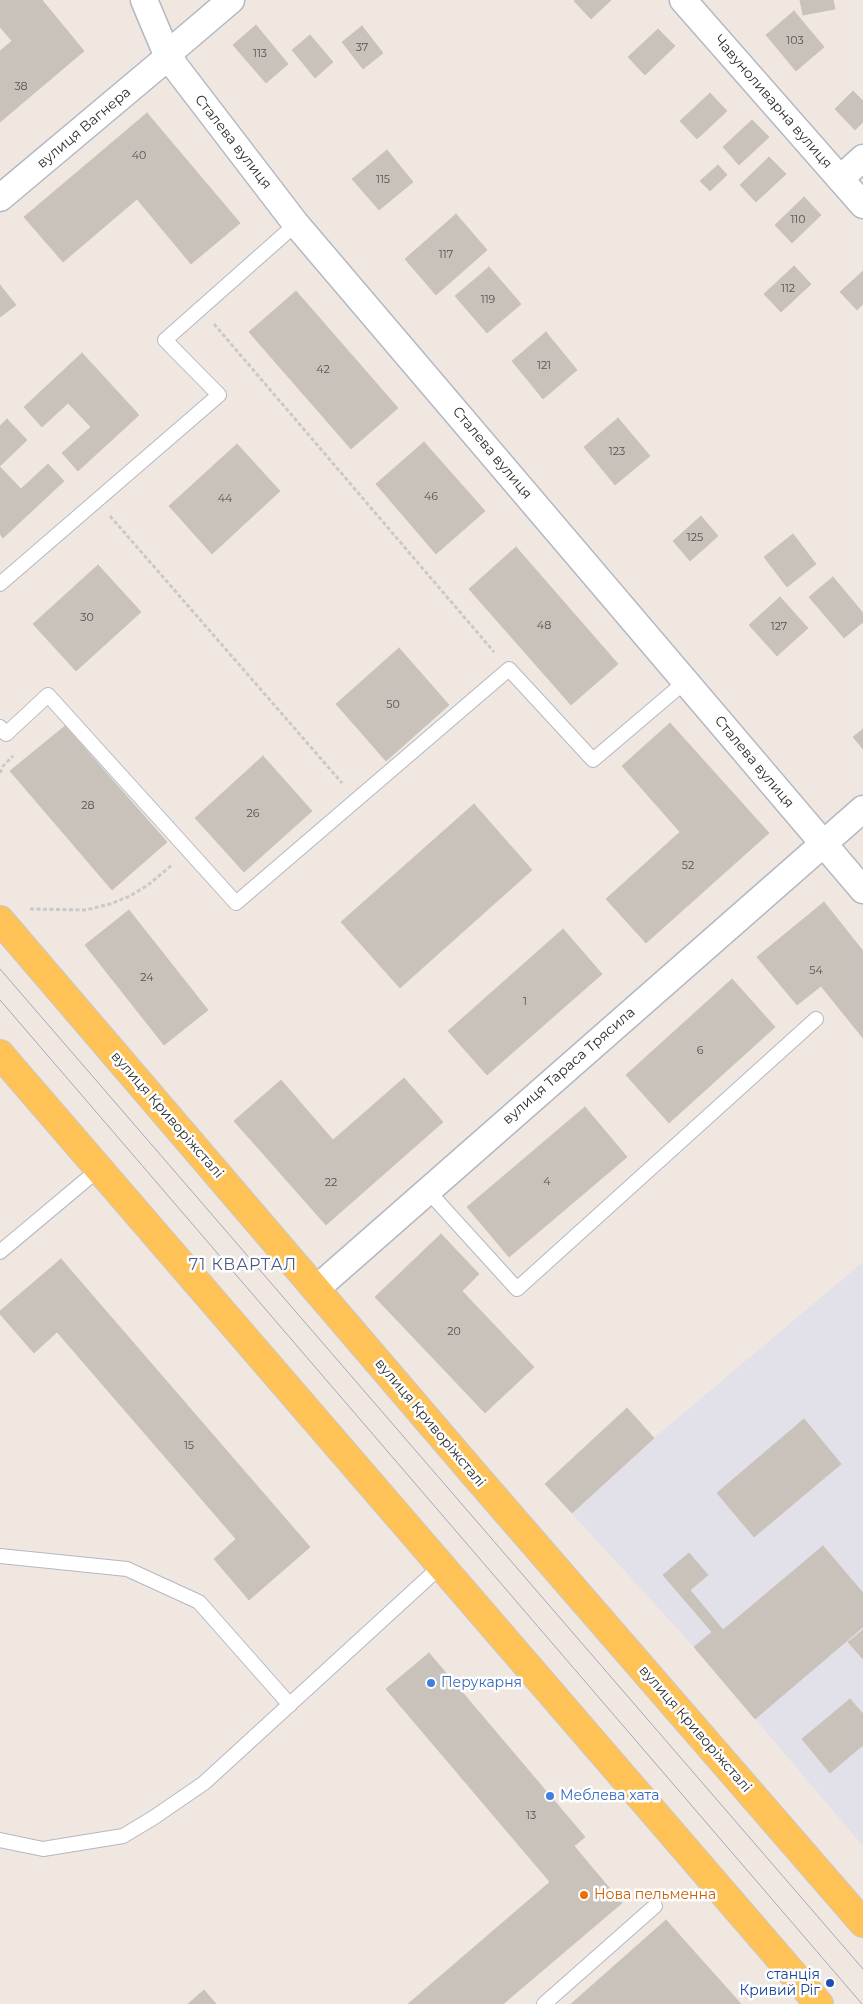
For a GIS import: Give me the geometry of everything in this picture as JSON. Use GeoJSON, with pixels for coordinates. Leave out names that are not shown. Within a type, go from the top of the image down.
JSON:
{"type":"FeatureCollection","features":[{"type":"Feature","properties":{"kind":"main road","name":"вулиця Криворіжсталі"},"geometry":{"type":"LineString","coordinates":[[0,920],[474,1474],[863,1923]]}},
{"type":"Feature","properties":{"kind":"main road"},"geometry":{"type":"LineString","coordinates":[[0,1054],[820,2004]]}},
{"type":"Feature","properties":{"kind":"street","name":"Сталева вулиця"},"geometry":{"type":"LineString","coordinates":[[144,0],[168,57],[296,224],[863,890]]}},
{"type":"Feature","properties":{"kind":"street","name":"вулиця Вагнера"},"geometry":{"type":"LineString","coordinates":[[0,198],[168,57],[177,46],[231,0]]}},
{"type":"Feature","properties":{"kind":"street","name":"Чавуноливарна вулиця"},"geometry":{"type":"LineString","coordinates":[[683,0],[863,205]]}},
{"type":"Feature","properties":{"kind":"street"},"geometry":{"type":"LineString","coordinates":[[840,178],[863,158]]}},
{"type":"Feature","properties":{"kind":"street","name":"вулиця Тараса Трясила"},"geometry":{"type":"LineString","coordinates":[[316,1289],[863,809]]}},
{"type":"Feature","properties":{"kind":"lane"},"geometry":{"type":"LineString","coordinates":[[0,584],[219,395],[165,340],[296,224]]}},
{"type":"Feature","properties":{"kind":"lane"},"geometry":{"type":"LineString","coordinates":[[0,727],[6,734],[48,695],[236,903],[509,669],[593,760],[686,681]]}},
{"type":"Feature","properties":{"kind":"lane"},"geometry":{"type":"LineString","coordinates":[[428,1190],[517,1289],[816,1019]]}},
{"type":"Feature","properties":{"kind":"lane"},"geometry":{"type":"LineString","coordinates":[[0,1252],[99,1169]]}},
{"type":"Feature","properties":{"kind":"lane"},"geometry":{"type":"LineString","coordinates":[[0,1556],[127,1568],[199,1602],[290,1705]]}},
{"type":"Feature","properties":{"kind":"lane"},"geometry":{"type":"LineString","coordinates":[[0,1840],[43,1848],[123,1836],[204,1783],[441,1566]]}},
{"type":"Feature","properties":{"kind":"lane"},"geometry":{"type":"LineString","coordinates":[[544,2004],[655,1906]]}},
{"type":"Feature","properties":{"kind":"path"},"geometry":{"type":"LineString","coordinates":[[201,308],[509,669]]}},
{"type":"Feature","properties":{"kind":"path"},"geometry":{"type":"LineString","coordinates":[[96,501],[357,800]]}},
{"type":"Feature","properties":{"kind":"path"},"geometry":{"type":"LineString","coordinates":[[28,909],[86,910],[110,904],[130,896],[148,885],[188,850]]}},
{"type":"Feature","properties":{"kind":"shaded area"},"geometry":{"type":"Polygon","coordinates":[[[863,1262],[863,1846],[694,1647],[545,1484],[627,1408],[654,1438],[863,1262]]]}},
{"type":"Feature","properties":{"kind":"building"},"geometry":{"type":"Polygon","coordinates":[[[0,0],[42,0],[84,51],[0,122],[0,51],[12,41],[0,27],[0,0]]]}},
{"type":"Feature","properties":{"kind":"building"},"geometry":{"type":"Polygon","coordinates":[[[611,0],[591,19],[574,1],[611,0]]]}},
{"type":"Feature","properties":{"kind":"building"},"geometry":{"type":"Polygon","coordinates":[[[800,0],[833,0],[835,9],[803,15],[800,0]]]}},
{"type":"Feature","properties":{"kind":"building"},"geometry":{"type":"Polygon","coordinates":[[[794,11],[824,47],[796,71],[766,35],[794,11]]]}},
{"type":"Feature","properties":{"kind":"building"},"geometry":{"type":"Polygon","coordinates":[[[256,25],[288,64],[266,83],[233,45],[256,25]]]}},
{"type":"Feature","properties":{"kind":"building"},"geometry":{"type":"Polygon","coordinates":[[[362,26],[383,53],[363,69],[342,42],[362,26]]]}},
{"type":"Feature","properties":{"kind":"building"},"geometry":{"type":"Polygon","coordinates":[[[658,29],[675,46],[645,75],[628,57],[658,29]]]}},
{"type":"Feature","properties":{"kind":"building"},"geometry":{"type":"Polygon","coordinates":[[[310,35],[333,62],[315,78],[292,50],[310,35]]]}},
{"type":"Feature","properties":{"kind":"building"},"geometry":{"type":"Polygon","coordinates":[[[853,91],[863,101],[863,122],[855,130],[835,109],[853,91]]]}},
{"type":"Feature","properties":{"kind":"building"},"geometry":{"type":"Polygon","coordinates":[[[710,93],[727,111],[697,139],[680,121],[710,93]]]}},
{"type":"Feature","properties":{"kind":"building"},"geometry":{"type":"Polygon","coordinates":[[[147,113],[240,223],[191,264],[137,199],[63,262],[24,217],[147,113]]]}},
{"type":"Feature","properties":{"kind":"building"},"geometry":{"type":"Polygon","coordinates":[[[752,120],[769,137],[739,165],[723,147],[752,120]]]}},
{"type":"Feature","properties":{"kind":"building"},"geometry":{"type":"Polygon","coordinates":[[[387,150],[413,182],[379,210],[352,179],[387,150]]]}},
{"type":"Feature","properties":{"kind":"building"},"geometry":{"type":"Polygon","coordinates":[[[769,157],[786,174],[756,202],[740,185],[769,157]]]}},
{"type":"Feature","properties":{"kind":"building"},"geometry":{"type":"Polygon","coordinates":[[[718,165],[727,175],[710,191],[700,181],[718,165]]]}},
{"type":"Feature","properties":{"kind":"building"},"geometry":{"type":"Polygon","coordinates":[[[804,197],[821,215],[792,243],[775,225],[804,197]]]}},
{"type":"Feature","properties":{"kind":"building"},"geometry":{"type":"Polygon","coordinates":[[[456,214],[487,250],[436,295],[405,259],[456,214]]]}},
{"type":"Feature","properties":{"kind":"building"},"geometry":{"type":"Polygon","coordinates":[[[794,266],[811,284],[781,312],[764,294],[794,266]]]}},
{"type":"Feature","properties":{"kind":"building"},"geometry":{"type":"Polygon","coordinates":[[[489,267],[521,304],[487,333],[455,296],[489,267]]]}},
{"type":"Feature","properties":{"kind":"building"},"geometry":{"type":"Polygon","coordinates":[[[863,271],[863,304],[857,310],[840,292],[863,271]]]}},
{"type":"Feature","properties":{"kind":"building"},"geometry":{"type":"Polygon","coordinates":[[[0,285],[16,305],[0,317],[0,285]]]}},
{"type":"Feature","properties":{"kind":"building"},"geometry":{"type":"Polygon","coordinates":[[[296,291],[398,408],[351,449],[249,332],[296,291]]]}},
{"type":"Feature","properties":{"kind":"building"},"geometry":{"type":"Polygon","coordinates":[[[546,332],[577,370],[543,399],[512,361],[546,332]]]}},
{"type":"Feature","properties":{"kind":"building"},"geometry":{"type":"Polygon","coordinates":[[[82,353],[139,415],[78,471],[62,453],[91,427],[68,403],[42,427],[24,407],[82,353]]]}},
{"type":"Feature","properties":{"kind":"building"},"geometry":{"type":"Polygon","coordinates":[[[618,418],[650,456],[615,485],[584,447],[618,418]]]}},
{"type":"Feature","properties":{"kind":"building"},"geometry":{"type":"Polygon","coordinates":[[[7,419],[27,440],[0,466],[0,426],[7,419]]]}},
{"type":"Feature","properties":{"kind":"building"},"geometry":{"type":"Polygon","coordinates":[[[424,442],[485,511],[436,554],[376,484],[424,442]]]}},
{"type":"Feature","properties":{"kind":"building"},"geometry":{"type":"Polygon","coordinates":[[[237,444],[280,491],[212,554],[169,506],[237,444]]]}},
{"type":"Feature","properties":{"kind":"building"},"geometry":{"type":"Polygon","coordinates":[[[48,464],[64,481],[3,538],[0,534],[0,467],[21,489],[48,464]]]}},
{"type":"Feature","properties":{"kind":"building"},"geometry":{"type":"Polygon","coordinates":[[[701,516],[718,536],[690,561],[673,541],[701,516]]]}},
{"type":"Feature","properties":{"kind":"building"},"geometry":{"type":"Polygon","coordinates":[[[793,534],[816,564],[787,587],[764,557],[793,534]]]}},
{"type":"Feature","properties":{"kind":"building"},"geometry":{"type":"Polygon","coordinates":[[[516,547],[618,664],[571,705],[469,589],[516,547]]]}},
{"type":"Feature","properties":{"kind":"building"},"geometry":{"type":"Polygon","coordinates":[[[98,565],[141,612],[76,671],[33,624],[98,565]]]}},
{"type":"Feature","properties":{"kind":"building"},"geometry":{"type":"Polygon","coordinates":[[[833,577],[863,613],[863,622],[844,638],[809,597],[833,577]]]}},
{"type":"Feature","properties":{"kind":"building"},"geometry":{"type":"Polygon","coordinates":[[[780,597],[808,628],[777,656],[749,625],[780,597]]]}},
{"type":"Feature","properties":{"kind":"building"},"geometry":{"type":"Polygon","coordinates":[[[399,648],[449,705],[386,761],[336,704],[399,648]]]}},
{"type":"Feature","properties":{"kind":"building"},"geometry":{"type":"Polygon","coordinates":[[[670,723],[769,833],[646,943],[606,899],[680,832],[622,766],[670,723]]]}},
{"type":"Feature","properties":{"kind":"building"},"geometry":{"type":"Polygon","coordinates":[[[65,726],[167,842],[112,890],[10,771],[65,726]]]}},
{"type":"Feature","properties":{"kind":"building"},"geometry":{"type":"Polygon","coordinates":[[[863,729],[863,749],[853,737],[863,729]]]}},
{"type":"Feature","properties":{"kind":"building"},"geometry":{"type":"Polygon","coordinates":[[[263,756],[312,811],[244,872],[195,818],[263,756]]]}},
{"type":"Feature","properties":{"kind":"building"},"geometry":{"type":"Polygon","coordinates":[[[474,804],[532,870],[400,988],[341,922],[474,804]]]}},
{"type":"Feature","properties":{"kind":"building"},"geometry":{"type":"Polygon","coordinates":[[[824,902],[863,951],[863,1038],[821,986],[797,1005],[757,957],[824,902]]]}},
{"type":"Feature","properties":{"kind":"building"},"geometry":{"type":"Polygon","coordinates":[[[129,910],[208,1010],[164,1045],[85,945],[129,910]]]}},
{"type":"Feature","properties":{"kind":"building"},"geometry":{"type":"Polygon","coordinates":[[[563,929],[602,974],[487,1075],[448,1031],[563,929]]]}},
{"type":"Feature","properties":{"kind":"building"},"geometry":{"type":"Polygon","coordinates":[[[732,979],[775,1027],[669,1123],[626,1075],[732,979]]]}},
{"type":"Feature","properties":{"kind":"building"},"geometry":{"type":"Polygon","coordinates":[[[404,1078],[443,1122],[326,1225],[234,1121],[281,1080],[333,1140],[404,1078]]]}},
{"type":"Feature","properties":{"kind":"building"},"geometry":{"type":"Polygon","coordinates":[[[585,1107],[627,1157],[509,1257],[467,1207],[585,1107]]]}},
{"type":"Feature","properties":{"kind":"building"},"geometry":{"type":"Polygon","coordinates":[[[441,1234],[479,1274],[462,1291],[534,1367],[485,1413],[375,1297],[441,1234]]]}},
{"type":"Feature","properties":{"kind":"building"},"geometry":{"type":"Polygon","coordinates":[[[61,1259],[310,1547],[249,1600],[214,1559],[236,1539],[57,1332],[34,1353],[0,1314],[0,1311],[61,1259]]]}},
{"type":"Feature","properties":{"kind":"building"},"geometry":{"type":"Polygon","coordinates":[[[627,1408],[654,1438],[572,1513],[545,1484],[627,1408]]]}},
{"type":"Feature","properties":{"kind":"building"},"geometry":{"type":"Polygon","coordinates":[[[804,1419],[841,1464],[754,1537],[717,1493],[804,1419]]]}},
{"type":"Feature","properties":{"kind":"building"},"geometry":{"type":"Polygon","coordinates":[[[823,1546],[863,1593],[863,1627],[755,1719],[694,1647],[712,1632],[663,1575],[689,1553],[708,1575],[690,1590],[723,1630],[823,1546]]]}},
{"type":"Feature","properties":{"kind":"building"},"geometry":{"type":"Polygon","coordinates":[[[863,1630],[863,1659],[848,1642],[863,1630]]]}},
{"type":"Feature","properties":{"kind":"building"},"geometry":{"type":"Polygon","coordinates":[[[429,1653],[585,1837],[574,1846],[622,1903],[503,2004],[408,2004],[550,1882],[386,1689],[429,1653]]]}},
{"type":"Feature","properties":{"kind":"building"},"geometry":{"type":"Polygon","coordinates":[[[850,1699],[863,1714],[863,1745],[830,1773],[802,1739],[850,1699]]]}},
{"type":"Feature","properties":{"kind":"building"},"geometry":{"type":"Polygon","coordinates":[[[666,1920],[741,2004],[571,2004],[666,1920]]]}},
{"type":"Feature","properties":{"kind":"building"},"geometry":{"type":"Polygon","coordinates":[[[204,1990],[216,2004],[188,2004],[204,1990]]]}},
{"type":"Feature","properties":{"kind":"tram line"},"geometry":{"type":"LineString","coordinates":[[0,969],[863,1969]]}},
{"type":"Feature","properties":{"kind":"tram line"},"geometry":{"type":"LineString","coordinates":[[0,1000],[862,2004]]}},
{"type":"Feature","properties":{"kind":"place","name":"Перукарня"},"geometry":{"type":"Point","coordinates":[431,1683]}},
{"type":"Feature","properties":{"kind":"place","name":"Меблева хата"},"geometry":{"type":"Point","coordinates":[550,1796]}},
{"type":"Feature","properties":{"kind":"place","name":"Нова пельменна"},"geometry":{"type":"Point","coordinates":[584,1895]}},
{"type":"Feature","properties":{"kind":"place","name":"станція Кривий Ріг"},"geometry":{"type":"Point","coordinates":[830,1983]}},
{"type":"Feature","properties":{"kind":"district","name":"71 КВАРТАЛ"},"geometry":{"type":"Point","coordinates":[243,1265]}}]}
